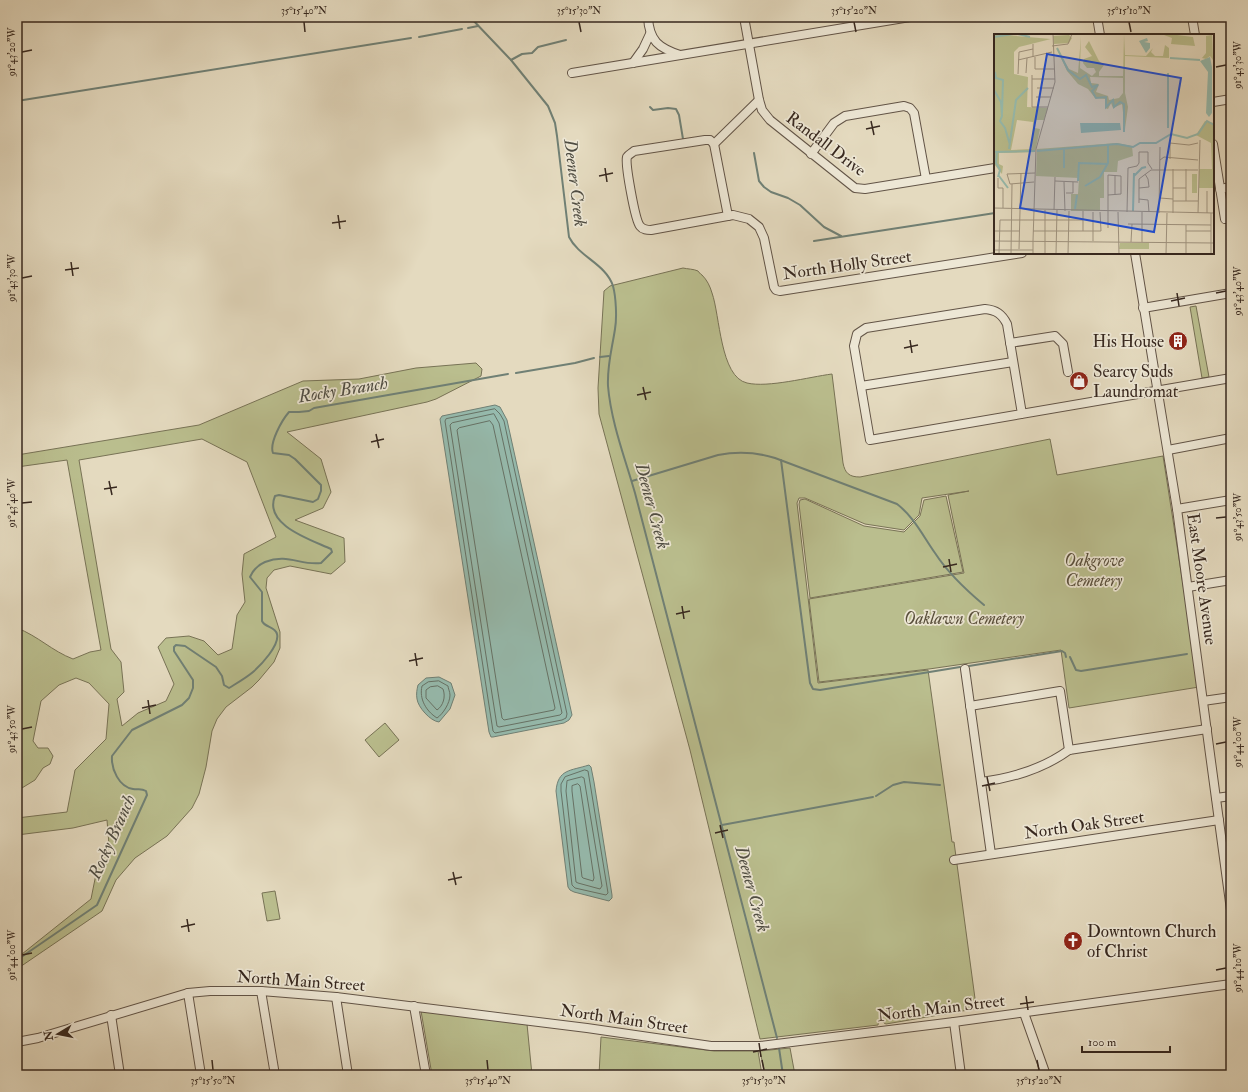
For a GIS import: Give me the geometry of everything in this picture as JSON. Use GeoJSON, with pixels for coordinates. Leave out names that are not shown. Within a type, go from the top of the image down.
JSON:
{"type":"FeatureCollection","features":[{"type":"Feature","properties":{"kind":"street"},"geometry":{"type":"LineString","coordinates":[[633,63],[644,49],[650,34],[648,17]]}},
{"type":"Feature","properties":{"kind":"street","name":"Randall Drive"},"geometry":{"type":"LineString","coordinates":[[744,17],[758,100],[765,115],[811,154],[855,188],[865,189],[994,168]]}},
{"type":"Feature","properties":{"kind":"street"},"geometry":{"type":"LineString","coordinates":[[572,74],[910,17]]}},
{"type":"Feature","properties":{"kind":"street"},"geometry":{"type":"LineString","coordinates":[[1097,17],[1100,34]]}},
{"type":"Feature","properties":{"kind":"street"},"geometry":{"type":"LineString","coordinates":[[1192,17],[1195,34]]}},
{"type":"Feature","properties":{"kind":"street"},"geometry":{"type":"LineString","coordinates":[[650,34],[661,46],[669,51],[682,55]]}},
{"type":"Feature","properties":{"kind":"street"},"geometry":{"type":"LineString","coordinates":[[1214,102],[1231,99]]}},
{"type":"Feature","properties":{"kind":"street"},"geometry":{"type":"LineString","coordinates":[[728,216],[714,144],[758,100]]}},
{"type":"Feature","properties":{"kind":"street"},"geometry":{"type":"LineString","coordinates":[[811,154],[834,123],[839,119],[845,116],[904,106],[910,108],[914,113],[926,179]]}},
{"type":"Feature","properties":{"kind":"street","name":"North Holly Street"},"geometry":{"type":"LineString","coordinates":[[714,144],[710,140],[705,140],[634,151],[627,157],[627,168],[637,220],[642,228],[651,230],[728,216],[739,216],[749,219],[759,227],[764,238],[776,290],[780,291],[1016,254]]}},
{"type":"Feature","properties":{"kind":"street"},"geometry":{"type":"LineString","coordinates":[[1214,150],[1225,219]]}},
{"type":"Feature","properties":{"kind":"street"},"geometry":{"type":"LineString","coordinates":[[1220,188],[1231,187]]}},
{"type":"Feature","properties":{"kind":"street","name":"East Moore Avenue"},"geometry":{"type":"LineString","coordinates":[[1134,254],[1177,509],[1219,820],[1230,890],[1231,910]]}},
{"type":"Feature","properties":{"kind":"street"},"geometry":{"type":"LineString","coordinates":[[1143,308],[1231,294]]}},
{"type":"Feature","properties":{"kind":"street"},"geometry":{"type":"LineString","coordinates":[[1022,414],[1007,324],[999,312],[985,309],[866,328],[857,334],[854,346],[870,440],[1157,391],[1231,378]]}},
{"type":"Feature","properties":{"kind":"street"},"geometry":{"type":"LineString","coordinates":[[1010,343],[1055,336],[1063,344],[1068,372]]}},
{"type":"Feature","properties":{"kind":"street"},"geometry":{"type":"LineString","coordinates":[[861,386],[1014,362]]}},
{"type":"Feature","properties":{"kind":"street"},"geometry":{"type":"LineString","coordinates":[[1168,450],[1231,438]]}},
{"type":"Feature","properties":{"kind":"street"},"geometry":{"type":"LineString","coordinates":[[1177,509],[1231,500]]}},
{"type":"Feature","properties":{"kind":"street"},"geometry":{"type":"LineString","coordinates":[[1188,587],[1231,580]]}},
{"type":"Feature","properties":{"kind":"street"},"geometry":{"type":"LineString","coordinates":[[965,669],[991,854]]}},
{"type":"Feature","properties":{"kind":"street"},"geometry":{"type":"LineString","coordinates":[[970,706],[1060,691],[1069,750]]}},
{"type":"Feature","properties":{"kind":"street"},"geometry":{"type":"LineString","coordinates":[[1203,701],[1231,697]]}},
{"type":"Feature","properties":{"kind":"street"},"geometry":{"type":"LineString","coordinates":[[981,782],[1014,776],[1032,770],[1060,757],[1069,750],[1207,729]]}},
{"type":"Feature","properties":{"kind":"street"},"geometry":{"type":"LineString","coordinates":[[1216,798],[1231,796]]}},
{"type":"Feature","properties":{"kind":"street","name":"North Oak Street"},"geometry":{"type":"LineString","coordinates":[[954,860],[1219,820]]}},
{"type":"Feature","properties":{"kind":"street","name":"North Main Street"},"geometry":{"type":"LineString","coordinates":[[17,1042],[38,1038],[188,993],[210,991],[261,991],[336,997],[587,1028],[711,1046],[735,1047],[760,1046],[954,1022],[1231,984]]}},
{"type":"Feature","properties":{"kind":"street"},"geometry":{"type":"LineString","coordinates":[[261,991],[275,1075]]}},
{"type":"Feature","properties":{"kind":"street"},"geometry":{"type":"LineString","coordinates":[[188,993],[201,1075]]}},
{"type":"Feature","properties":{"kind":"street"},"geometry":{"type":"LineString","coordinates":[[336,997],[348,1075]]}},
{"type":"Feature","properties":{"kind":"street"},"geometry":{"type":"LineString","coordinates":[[414,1006],[426,1075]]}},
{"type":"Feature","properties":{"kind":"street"},"geometry":{"type":"LineString","coordinates":[[1024,1013],[1046,1075]]}},
{"type":"Feature","properties":{"kind":"street"},"geometry":{"type":"LineString","coordinates":[[111,1015],[120,1075]]}},
{"type":"Feature","properties":{"kind":"street"},"geometry":{"type":"LineString","coordinates":[[954,1022],[961,1075]]}},
{"type":"Feature","properties":{"kind":"green space"},"geometry":{"type":"Polygon","coordinates":[[[683,268],[698,271],[705,279],[711,290],[726,358],[731,370],[738,378],[747,383],[766,384],[789,382],[832,374],[843,463],[846,472],[850,475],[860,477],[1050,439],[1057,475],[1163,456],[1199,687],[1069,708],[1061,650],[929,669],[819,682],[809,599],[964,573],[948,495],[969,491],[922,498],[919,515],[904,530],[865,524],[805,498],[799,498],[797,503],[818,683],[928,670],[952,842],[954,842],[976,1006],[974,1009],[886,1024],[883,1020],[879,1020],[878,1025],[760,1039],[690,750],[599,414],[598,388],[604,291],[610,286],[683,268]]]}},
{"type":"Feature","properties":{"kind":"green space"},"geometry":{"type":"Polygon","coordinates":[[[1196,306],[1209,377],[1202,378],[1190,307],[1196,306]]]}},
{"type":"Feature","properties":{"kind":"green space"},"geometry":{"type":"Polygon","coordinates":[[[476,363],[482,369],[481,376],[436,399],[427,402],[287,432],[321,459],[331,492],[323,508],[295,520],[344,538],[345,562],[331,574],[290,566],[274,570],[267,578],[266,588],[280,632],[280,648],[274,662],[259,680],[226,707],[217,719],[212,731],[206,767],[199,794],[192,808],[167,836],[135,858],[116,880],[102,911],[17,969],[17,958],[91,899],[97,869],[109,845],[107,820],[73,828],[17,835],[17,818],[67,812],[75,770],[106,739],[109,704],[89,683],[76,678],[59,685],[41,701],[33,741],[38,748],[48,748],[53,756],[50,764],[43,768],[35,780],[17,791],[17,628],[32,635],[65,656],[73,659],[90,652],[101,650],[67,460],[17,467],[17,455],[199,425],[303,381],[359,379],[416,368],[476,363]],[[202,439],[79,460],[111,649],[121,662],[124,692],[117,699],[122,726],[138,713],[166,701],[174,684],[158,647],[166,638],[189,636],[204,641],[218,655],[232,649],[237,615],[245,602],[242,574],[244,554],[276,537],[247,462],[202,439]]]}},
{"type":"Feature","properties":{"kind":"green space"},"geometry":{"type":"Polygon","coordinates":[[[946,496],[963,572],[810,598],[799,504],[800,500],[805,499],[864,526],[904,532],[920,516],[924,500],[946,496]]]}},
{"type":"Feature","properties":{"kind":"green space"},"geometry":{"type":"Polygon","coordinates":[[[385,723],[399,740],[379,757],[365,740],[385,723]]]}},
{"type":"Feature","properties":{"kind":"green space"},"geometry":{"type":"Polygon","coordinates":[[[275,891],[280,919],[267,921],[262,893],[275,891]]]}},
{"type":"Feature","properties":{"kind":"green space"},"geometry":{"type":"Polygon","coordinates":[[[421,1011],[527,1024],[532,1075],[432,1075],[421,1011]]]}},
{"type":"Feature","properties":{"kind":"green space"},"geometry":{"type":"Polygon","coordinates":[[[601,1037],[714,1051],[758,1051],[762,1075],[599,1075],[601,1037]]]}},
{"type":"Feature","properties":{"kind":"green space"},"geometry":{"type":"Polygon","coordinates":[[[790,1048],[795,1075],[765,1075],[760,1051],[790,1048]]]}},
{"type":"Feature","properties":{"kind":"water"},"geometry":{"type":"Polygon","coordinates":[[[495,405],[500,407],[507,420],[572,715],[569,720],[564,723],[491,737],[440,419],[442,416],[495,405]]]}},
{"type":"Feature","properties":{"kind":"water"},"geometry":{"type":"Polygon","coordinates":[[[439,677],[451,683],[455,695],[450,709],[439,722],[432,719],[420,706],[418,702],[417,690],[418,685],[426,678],[439,677]]]}},
{"type":"Feature","properties":{"kind":"water"},"geometry":{"type":"Polygon","coordinates":[[[589,765],[591,767],[594,782],[612,895],[612,898],[609,901],[574,892],[568,887],[556,791],[557,784],[559,778],[566,772],[589,765]]]}},
{"type":"Feature","properties":{"kind":"waterway","name":"Deener Creek"},"geometry":{"type":"LineString","coordinates":[[470,17],[511,60],[548,106],[555,123],[569,237],[579,250],[605,272],[610,278],[613,286],[616,319],[608,378],[612,413],[635,493],[777,1038]]}},
{"type":"Feature","properties":{"kind":"waterway"},"geometry":{"type":"LineString","coordinates":[[468,28],[478,26]]}},
{"type":"Feature","properties":{"kind":"waterway"},"geometry":{"type":"LineString","coordinates":[[419,37],[462,29]]}},
{"type":"Feature","properties":{"kind":"waterway"},"geometry":{"type":"LineString","coordinates":[[17,101],[411,38]]}},
{"type":"Feature","properties":{"kind":"waterway"},"geometry":{"type":"LineString","coordinates":[[511,60],[522,54],[532,53],[538,47],[566,40]]}},
{"type":"Feature","properties":{"kind":"waterway"},"geometry":{"type":"LineString","coordinates":[[650,107],[653,110],[668,108],[676,109],[679,115],[683,139]]}},
{"type":"Feature","properties":{"kind":"waterway"},"geometry":{"type":"LineString","coordinates":[[754,153],[759,181],[764,187],[771,192],[788,198],[800,205],[824,227],[841,236]]}},
{"type":"Feature","properties":{"kind":"waterway"},"geometry":{"type":"LineString","coordinates":[[814,241],[994,213]]}},
{"type":"Feature","properties":{"kind":"waterway","name":"Rocky Branch"},"geometry":{"type":"LineString","coordinates":[[600,357],[609,356]]}},
{"type":"Feature","properties":{"kind":"waterway","name":"Rocky Branch"},"geometry":{"type":"LineString","coordinates":[[516,373],[575,363],[594,358]]}},
{"type":"Feature","properties":{"kind":"waterway","name":"Rocky Branch"},"geometry":{"type":"LineString","coordinates":[[17,960],[97,905],[147,795],[146,791],[128,788],[120,781],[113,766],[112,756],[132,730],[182,705],[189,698],[193,688],[193,680],[174,651],[174,647],[176,645],[185,646],[216,667],[222,676],[224,685],[229,688],[261,665],[276,644],[276,631],[265,625],[262,621],[262,592],[250,577],[254,570],[265,562],[281,559],[307,563],[321,563],[332,552],[331,549],[302,536],[282,523],[276,515],[273,506],[275,496],[279,495],[313,502],[318,499],[321,491],[321,485],[295,459],[289,455],[273,453],[272,449],[274,438],[289,412],[309,411],[314,408],[508,374]]}},
{"type":"Feature","properties":{"kind":"waterway"},"geometry":{"type":"LineString","coordinates":[[632,481],[718,455],[747,453],[761,454],[775,458],[897,504],[913,521],[951,574],[984,605]]}},
{"type":"Feature","properties":{"kind":"waterway"},"geometry":{"type":"LineString","coordinates":[[781,460],[810,683],[813,689],[820,690],[960,667]]}},
{"type":"Feature","properties":{"kind":"waterway"},"geometry":{"type":"LineString","coordinates":[[969,666],[1062,651],[1065,653],[1066,657]]}},
{"type":"Feature","properties":{"kind":"waterway"},"geometry":{"type":"LineString","coordinates":[[1070,657],[1076,670],[1081,671],[1187,654]]}},
{"type":"Feature","properties":{"kind":"waterway"},"geometry":{"type":"LineString","coordinates":[[876,796],[893,785],[904,782],[940,785]]}},
{"type":"Feature","properties":{"kind":"waterway"},"geometry":{"type":"LineString","coordinates":[[722,825],[873,797]]}},
{"type":"Feature","properties":{"kind":"waterway","name":"Deener Creek"},"geometry":{"type":"LineString","coordinates":[[779,1048],[783,1075]]}},
{"type":"Feature","properties":{"kind":"place","name":"His House"},"geometry":{"type":"Point","coordinates":[1178,341]}},
{"type":"Feature","properties":{"kind":"place","name":"Searcy Suds Laundromat"},"geometry":{"type":"Point","coordinates":[1079,381]}},
{"type":"Feature","properties":{"kind":"place","name":"Downtown Church of Christ"},"geometry":{"type":"Point","coordinates":[1073,941]}},
{"type":"Feature","properties":{"kind":"park label","name":"Oakgrove Cemetery"},"geometry":{"type":"Point","coordinates":[1094,570]}},
{"type":"Feature","properties":{"kind":"park label","name":"Oaklawn Cemetery"},"geometry":{"type":"Point","coordinates":[964,618]}}]}
